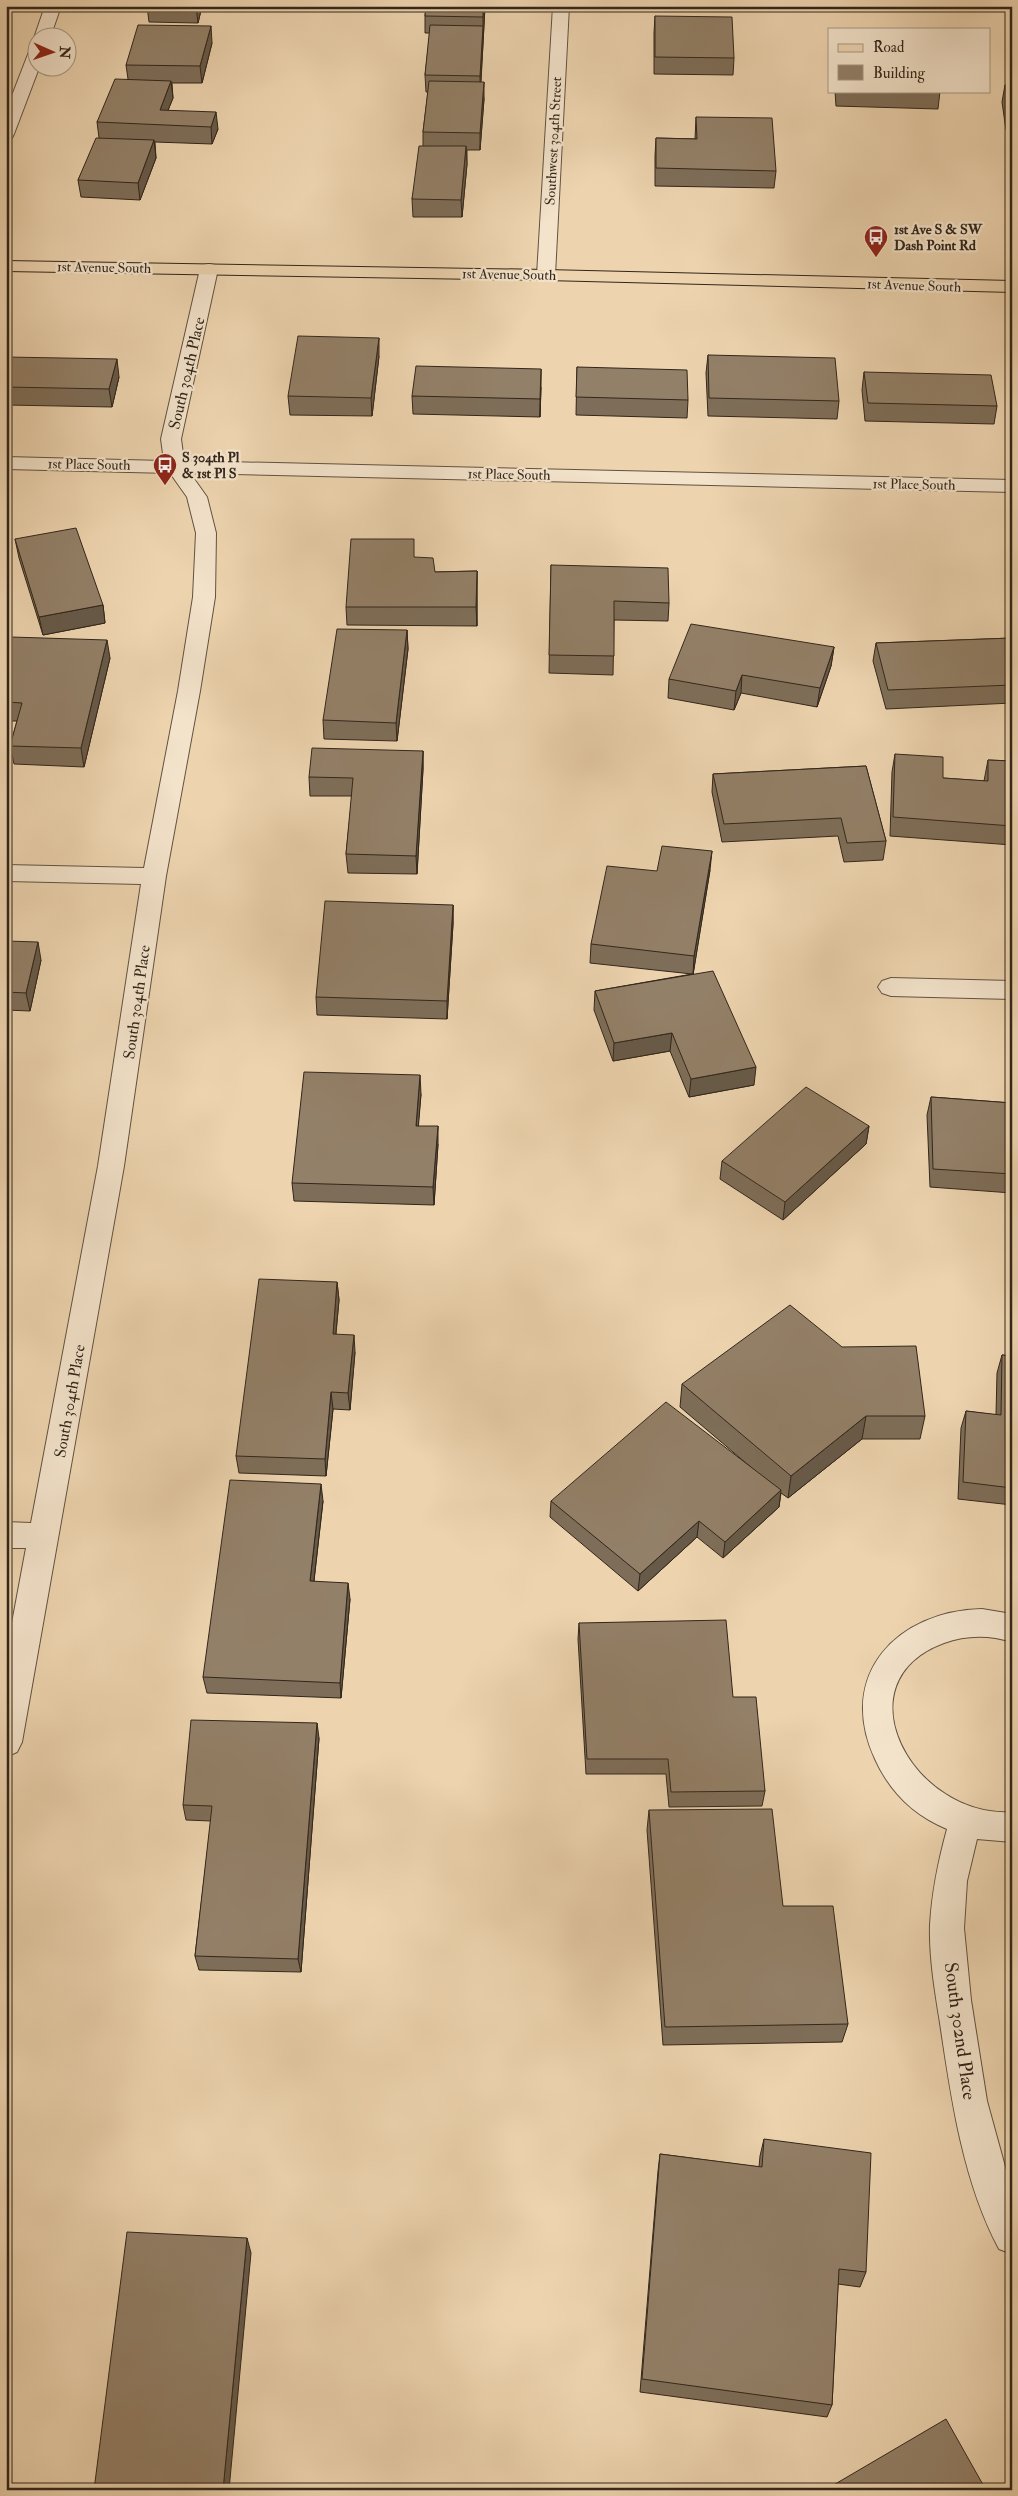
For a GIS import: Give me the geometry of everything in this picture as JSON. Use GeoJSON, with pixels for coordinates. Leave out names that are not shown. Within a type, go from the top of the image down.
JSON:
{"type":"FeatureCollection","features":[{"type":"Feature","properties":{"kind":"main road","name":"1st Avenue South"},"geometry":{"type":"LineString","coordinates":[[6,266],[546,275],[1012,287]]}},
{"type":"Feature","properties":{"kind":"street"},"geometry":{"type":"LineString","coordinates":[[45,28],[53,6]]}},
{"type":"Feature","properties":{"kind":"street","name":"Southwest 304th Street"},"geometry":{"type":"LineString","coordinates":[[546,275],[561,6]]}},
{"type":"Feature","properties":{"kind":"street"},"geometry":{"type":"LineString","coordinates":[[6,134],[28,75]]}},
{"type":"Feature","properties":{"kind":"street","name":"South 304th Place"},"geometry":{"type":"LineString","coordinates":[[6,1742],[111,1166],[154,876],[189,692],[204,598],[206,533],[197,497],[175,466],[171,439],[209,269]]}},
{"type":"Feature","properties":{"kind":"street","name":"1st Place South"},"geometry":{"type":"LineString","coordinates":[[6,462],[1012,486]]}},
{"type":"Feature","properties":{"kind":"street"},"geometry":{"type":"LineString","coordinates":[[6,873],[154,876]]}},
{"type":"Feature","properties":{"kind":"street"},"geometry":{"type":"LineString","coordinates":[[891,987],[1012,990]]}},
{"type":"Feature","properties":{"kind":"street"},"geometry":{"type":"LineString","coordinates":[[6,1534],[45,1536]]}},
{"type":"Feature","properties":{"kind":"street"},"geometry":{"type":"LineString","coordinates":[[1012,1628],[971,1622],[935,1629],[905,1646],[885,1673],[876,1706],[881,1742],[899,1776],[928,1803],[965,1822],[1002,1828],[1012,1827]]}},
{"type":"Feature","properties":{"kind":"street","name":"South 302nd Place"},"geometry":{"type":"LineString","coordinates":[[965,1822],[950,1881],[947,1928],[954,2000],[969,2101],[999,2212],[1012,2236]]}},
{"type":"Feature","properties":{"kind":"building"},"geometry":{"type":"Polygon","coordinates":[[[426,6],[483,6],[483,17],[425,16],[426,6]]]}},
{"type":"Feature","properties":{"kind":"building"},"geometry":{"type":"Polygon","coordinates":[[[655,16],[732,17],[734,58],[655,57],[655,16]]]}},
{"type":"Feature","properties":{"kind":"building"},"geometry":{"type":"Polygon","coordinates":[[[138,25],[211,26],[200,66],[126,65],[138,25]]]}},
{"type":"Feature","properties":{"kind":"building"},"geometry":{"type":"Polygon","coordinates":[[[430,25],[483,26],[480,76],[425,75],[430,25]]]}},
{"type":"Feature","properties":{"kind":"building"},"geometry":{"type":"Polygon","coordinates":[[[115,79],[171,81],[160,110],[216,112],[211,127],[97,122],[115,79]]]}},
{"type":"Feature","properties":{"kind":"building"},"geometry":{"type":"Polygon","coordinates":[[[429,81],[484,82],[480,133],[423,132],[429,81]]]}},
{"type":"Feature","properties":{"kind":"building"},"geometry":{"type":"Polygon","coordinates":[[[1005,85],[1012,85],[1012,113],[1009,112],[1005,85]]]}},
{"type":"Feature","properties":{"kind":"building"},"geometry":{"type":"Polygon","coordinates":[[[696,117],[772,118],[776,171],[656,168],[656,138],[697,139],[696,117]]]}},
{"type":"Feature","properties":{"kind":"building"},"geometry":{"type":"Polygon","coordinates":[[[96,138],[154,140],[138,183],[78,180],[96,138]]]}},
{"type":"Feature","properties":{"kind":"building"},"geometry":{"type":"Polygon","coordinates":[[[419,146],[466,146],[461,200],[412,199],[419,146]]]}},
{"type":"Feature","properties":{"kind":"building"},"geometry":{"type":"Polygon","coordinates":[[[298,336],[379,338],[371,398],[288,396],[298,336]]]}},
{"type":"Feature","properties":{"kind":"building"},"geometry":{"type":"Polygon","coordinates":[[[708,355],[835,358],[839,401],[709,398],[708,355]]]}},
{"type":"Feature","properties":{"kind":"building"},"geometry":{"type":"Polygon","coordinates":[[[6,357],[117,359],[109,389],[6,387],[6,357]]]}},
{"type":"Feature","properties":{"kind":"building"},"geometry":{"type":"Polygon","coordinates":[[[416,366],[541,369],[540,399],[412,396],[416,366]]]}},
{"type":"Feature","properties":{"kind":"building"},"geometry":{"type":"Polygon","coordinates":[[[577,367],[687,370],[688,400],[576,397],[577,367]]]}},
{"type":"Feature","properties":{"kind":"building"},"geometry":{"type":"Polygon","coordinates":[[[864,372],[991,375],[997,406],[868,403],[864,372]]]}},
{"type":"Feature","properties":{"kind":"building"},"geometry":{"type":"Polygon","coordinates":[[[76,528],[103,605],[39,617],[15,539],[76,528]]]}},
{"type":"Feature","properties":{"kind":"building"},"geometry":{"type":"Polygon","coordinates":[[[351,539],[414,539],[414,557],[433,558],[435,572],[477,571],[476,607],[346,607],[351,539]]]}},
{"type":"Feature","properties":{"kind":"building"},"geometry":{"type":"Polygon","coordinates":[[[551,565],[668,568],[669,603],[614,601],[614,656],[549,655],[551,565]]]}},
{"type":"Feature","properties":{"kind":"building"},"geometry":{"type":"Polygon","coordinates":[[[691,624],[834,647],[820,688],[742,675],[736,691],[669,679],[691,624]]]}},
{"type":"Feature","properties":{"kind":"building"},"geometry":{"type":"Polygon","coordinates":[[[337,629],[407,630],[396,723],[323,720],[337,629]]]}},
{"type":"Feature","properties":{"kind":"building"},"geometry":{"type":"Polygon","coordinates":[[[11,637],[107,640],[81,748],[10,746],[22,703],[6,702],[6,653],[11,637]]]}},
{"type":"Feature","properties":{"kind":"building"},"geometry":{"type":"Polygon","coordinates":[[[1012,638],[1012,685],[888,690],[876,643],[1012,638]]]}},
{"type":"Feature","properties":{"kind":"building"},"geometry":{"type":"Polygon","coordinates":[[[312,748],[423,751],[416,856],[346,854],[353,778],[309,777],[312,748]]]}},
{"type":"Feature","properties":{"kind":"building"},"geometry":{"type":"Polygon","coordinates":[[[895,754],[943,757],[943,778],[988,781],[988,760],[1012,761],[1012,826],[893,817],[895,754]]]}},
{"type":"Feature","properties":{"kind":"building"},"geometry":{"type":"Polygon","coordinates":[[[866,766],[886,841],[847,843],[841,818],[724,824],[713,774],[866,766]]]}},
{"type":"Feature","properties":{"kind":"building"},"geometry":{"type":"Polygon","coordinates":[[[662,846],[712,851],[694,956],[591,944],[607,866],[657,871],[662,846]]]}},
{"type":"Feature","properties":{"kind":"building"},"geometry":{"type":"Polygon","coordinates":[[[325,901],[453,905],[447,1001],[316,997],[325,901]]]}},
{"type":"Feature","properties":{"kind":"building"},"geometry":{"type":"Polygon","coordinates":[[[6,941],[38,942],[26,993],[6,992],[6,941]]]}},
{"type":"Feature","properties":{"kind":"building"},"geometry":{"type":"Polygon","coordinates":[[[713,971],[756,1067],[691,1079],[672,1033],[614,1043],[595,991],[713,971]]]}},
{"type":"Feature","properties":{"kind":"building"},"geometry":{"type":"Polygon","coordinates":[[[304,1072],[420,1075],[416,1126],[438,1126],[433,1187],[292,1183],[304,1072]]]}},
{"type":"Feature","properties":{"kind":"building"},"geometry":{"type":"Polygon","coordinates":[[[806,1087],[869,1126],[785,1202],[722,1161],[806,1087]]]}},
{"type":"Feature","properties":{"kind":"building"},"geometry":{"type":"Polygon","coordinates":[[[931,1097],[1012,1103],[1012,1174],[933,1169],[931,1097]]]}},
{"type":"Feature","properties":{"kind":"building"},"geometry":{"type":"Polygon","coordinates":[[[259,1279],[337,1282],[333,1334],[354,1335],[348,1393],[331,1392],[325,1459],[236,1456],[259,1279]]]}},
{"type":"Feature","properties":{"kind":"building"},"geometry":{"type":"Polygon","coordinates":[[[790,1305],[842,1347],[916,1346],[925,1416],[866,1416],[791,1476],[682,1384],[790,1305]]]}},
{"type":"Feature","properties":{"kind":"building"},"geometry":{"type":"Polygon","coordinates":[[[1002,1355],[1012,1356],[1012,1488],[963,1482],[966,1411],[1001,1415],[1002,1355]]]}},
{"type":"Feature","properties":{"kind":"building"},"geometry":{"type":"Polygon","coordinates":[[[666,1402],[781,1490],[725,1542],[699,1521],[640,1574],[551,1501],[666,1402]]]}},
{"type":"Feature","properties":{"kind":"building"},"geometry":{"type":"Polygon","coordinates":[[[230,1480],[321,1484],[310,1581],[348,1583],[340,1683],[203,1677],[230,1480]]]}},
{"type":"Feature","properties":{"kind":"building"},"geometry":{"type":"Polygon","coordinates":[[[726,1620],[733,1697],[756,1697],[765,1791],[671,1792],[668,1759],[587,1759],[579,1623],[726,1620]]]}},
{"type":"Feature","properties":{"kind":"building"},"geometry":{"type":"Polygon","coordinates":[[[191,1720],[317,1723],[298,1959],[195,1956],[212,1806],[183,1805],[191,1720]]]}},
{"type":"Feature","properties":{"kind":"building"},"geometry":{"type":"Polygon","coordinates":[[[772,1809],[783,1906],[833,1906],[848,2024],[665,2027],[649,1810],[772,1809]]]}},
{"type":"Feature","properties":{"kind":"building"},"geometry":{"type":"Polygon","coordinates":[[[764,2139],[871,2153],[866,2272],[839,2269],[832,2405],[642,2379],[660,2154],[762,2167],[764,2139]]]}},
{"type":"Feature","properties":{"kind":"building"},"geometry":{"type":"Polygon","coordinates":[[[127,2232],[247,2238],[223,2490],[94,2490],[127,2232]]]}},
{"type":"Feature","properties":{"kind":"building"},"geometry":{"type":"Polygon","coordinates":[[[946,2419],[986,2490],[825,2490],[946,2419]]]}},
{"type":"Feature","properties":{"kind":"place","name":"1st Ave S & SW Dash Point Rd"},"geometry":{"type":"Point","coordinates":[876,258]}},
{"type":"Feature","properties":{"kind":"place","name":"S 304th Pl & 1st Pl S"},"geometry":{"type":"Point","coordinates":[165,486]}}]}
